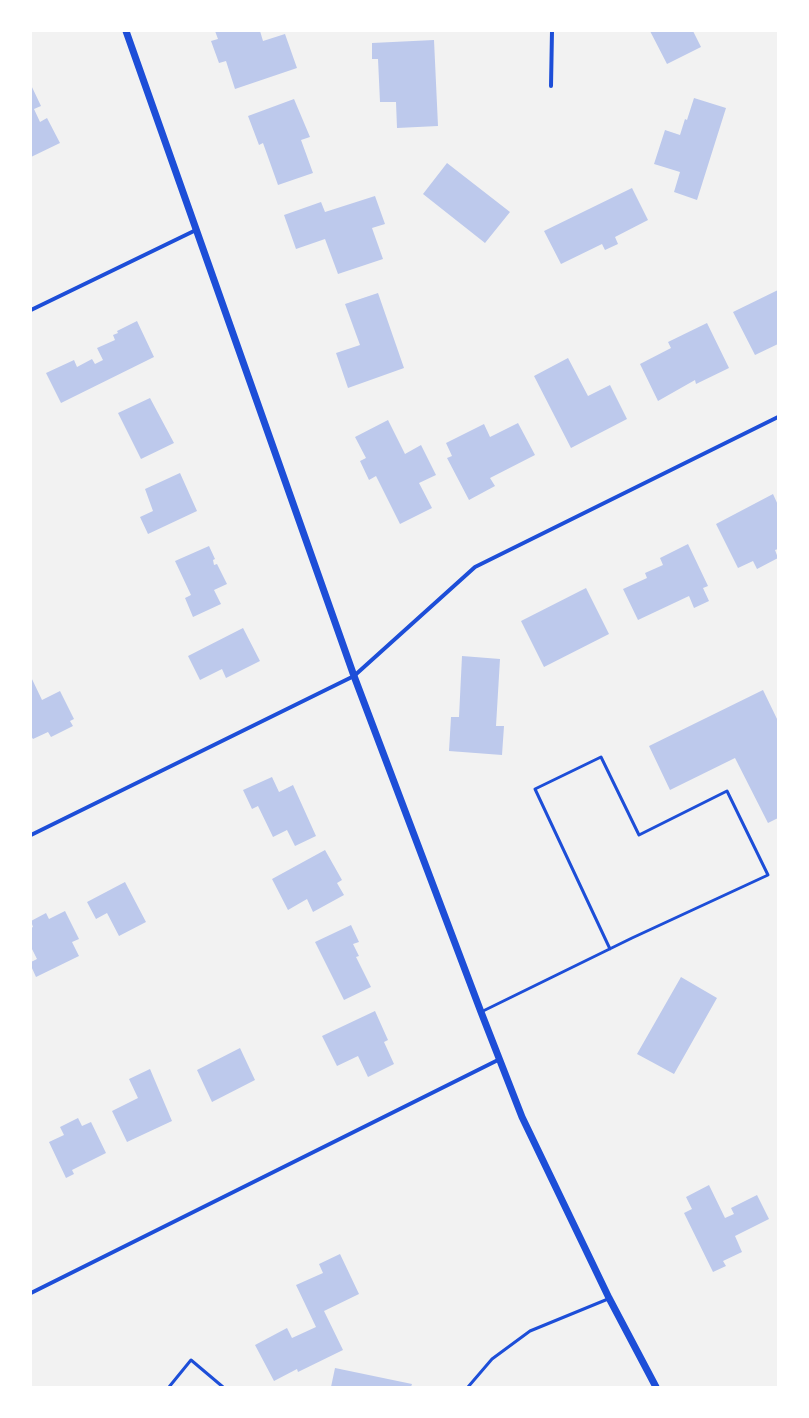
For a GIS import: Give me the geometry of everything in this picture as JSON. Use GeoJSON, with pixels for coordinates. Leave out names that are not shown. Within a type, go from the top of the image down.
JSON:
{"type":"FeatureCollection","features":[{"type":"Feature","properties":{"kind":"street"},"geometry":{"type":"LineString","coordinates":[[126,31],[354,676],[522,1117],[609,1298],[656,1387]]}},
{"type":"Feature","properties":{"kind":"street"},"geometry":{"type":"LineString","coordinates":[[551,86],[552,31]]}},
{"type":"Feature","properties":{"kind":"street"},"geometry":{"type":"LineString","coordinates":[[31,310],[196,230]]}},
{"type":"Feature","properties":{"kind":"street"},"geometry":{"type":"LineString","coordinates":[[31,835],[354,676],[475,567],[778,417]]}},
{"type":"Feature","properties":{"kind":"street"},"geometry":{"type":"LineString","coordinates":[[31,1293],[500,1059]]}},
{"type":"Feature","properties":{"kind":"lane"},"geometry":{"type":"LineString","coordinates":[[481,1012],[610,949],[768,875],[727,791],[639,834],[601,757],[535,789],[610,949]]}},
{"type":"Feature","properties":{"kind":"lane"},"geometry":{"type":"LineString","coordinates":[[468,1387],[492,1359],[530,1331],[609,1298]]}},
{"type":"Feature","properties":{"kind":"lane"},"geometry":{"type":"LineString","coordinates":[[169,1387],[191,1360],[223,1387]]}},
{"type":"Feature","properties":{"kind":"building"},"geometry":{"type":"Polygon","coordinates":[[[215,31],[260,31],[263,41],[285,34],[297,68],[235,89],[226,61],[219,63],[211,41],[218,39],[215,31]]]}},
{"type":"Feature","properties":{"kind":"building"},"geometry":{"type":"Polygon","coordinates":[[[650,31],[693,31],[701,47],[667,64],[650,31]]]}},
{"type":"Feature","properties":{"kind":"building"},"geometry":{"type":"Polygon","coordinates":[[[434,40],[438,126],[397,128],[396,102],[380,102],[378,59],[372,59],[372,43],[434,40]]]}},
{"type":"Feature","properties":{"kind":"building"},"geometry":{"type":"Polygon","coordinates":[[[31,85],[41,106],[34,109],[40,122],[47,118],[60,143],[31,157],[31,85]]]}},
{"type":"Feature","properties":{"kind":"building"},"geometry":{"type":"Polygon","coordinates":[[[694,98],[726,108],[697,200],[674,192],[680,172],[654,164],[665,130],[680,135],[685,119],[687,120],[694,98]]]}},
{"type":"Feature","properties":{"kind":"building"},"geometry":{"type":"Polygon","coordinates":[[[294,99],[310,137],[301,140],[313,173],[278,185],[263,143],[259,145],[248,116],[294,99]]]}},
{"type":"Feature","properties":{"kind":"building"},"geometry":{"type":"Polygon","coordinates":[[[447,163],[510,212],[485,243],[423,194],[447,163]]]}},
{"type":"Feature","properties":{"kind":"building"},"geometry":{"type":"Polygon","coordinates":[[[632,188],[648,220],[615,237],[618,244],[605,250],[602,244],[561,264],[544,231],[632,188]]]}},
{"type":"Feature","properties":{"kind":"building"},"geometry":{"type":"Polygon","coordinates":[[[375,196],[385,224],[372,228],[383,259],[338,274],[325,239],[296,249],[284,215],[321,202],[325,212],[375,196]]]}},
{"type":"Feature","properties":{"kind":"building"},"geometry":{"type":"Polygon","coordinates":[[[778,290],[778,344],[755,355],[733,312],[778,290]]]}},
{"type":"Feature","properties":{"kind":"building"},"geometry":{"type":"Polygon","coordinates":[[[378,293],[404,368],[348,388],[336,353],[360,345],[345,304],[378,293]]]}},
{"type":"Feature","properties":{"kind":"building"},"geometry":{"type":"Polygon","coordinates":[[[137,321],[154,357],[61,403],[46,373],[74,360],[77,367],[92,359],[95,364],[103,360],[97,348],[115,340],[113,335],[118,333],[117,331],[137,321]]]}},
{"type":"Feature","properties":{"kind":"building"},"geometry":{"type":"Polygon","coordinates":[[[707,323],[729,368],[696,384],[695,380],[658,401],[640,364],[671,348],[668,342],[707,323]]]}},
{"type":"Feature","properties":{"kind":"building"},"geometry":{"type":"Polygon","coordinates":[[[568,358],[588,396],[610,385],[627,419],[571,448],[534,376],[568,358]]]}},
{"type":"Feature","properties":{"kind":"building"},"geometry":{"type":"Polygon","coordinates":[[[150,398],[174,443],[141,459],[118,413],[150,398]]]}},
{"type":"Feature","properties":{"kind":"building"},"geometry":{"type":"Polygon","coordinates":[[[388,420],[405,454],[421,445],[436,475],[419,483],[432,508],[400,524],[376,476],[369,480],[360,461],[366,458],[355,437],[388,420]]]}},
{"type":"Feature","properties":{"kind":"building"},"geometry":{"type":"Polygon","coordinates":[[[518,423],[535,455],[490,478],[495,486],[469,500],[447,458],[452,456],[446,443],[484,424],[490,437],[518,423]]]}},
{"type":"Feature","properties":{"kind":"building"},"geometry":{"type":"Polygon","coordinates":[[[180,473],[197,511],[148,534],[140,517],[153,511],[145,489],[180,473]]]}},
{"type":"Feature","properties":{"kind":"building"},"geometry":{"type":"Polygon","coordinates":[[[773,494],[778,505],[778,549],[775,550],[778,558],[757,569],[753,561],[738,568],[716,524],[773,494]]]}},
{"type":"Feature","properties":{"kind":"building"},"geometry":{"type":"Polygon","coordinates":[[[688,544],[708,586],[703,588],[709,601],[694,608],[689,596],[638,620],[623,589],[647,578],[645,573],[663,565],[660,558],[688,544]]]}},
{"type":"Feature","properties":{"kind":"building"},"geometry":{"type":"Polygon","coordinates":[[[209,546],[215,559],[213,560],[214,565],[217,564],[227,584],[214,590],[221,604],[193,617],[185,598],[191,595],[175,561],[209,546]]]}},
{"type":"Feature","properties":{"kind":"building"},"geometry":{"type":"Polygon","coordinates":[[[586,588],[609,634],[544,667],[521,621],[586,588]]]}},
{"type":"Feature","properties":{"kind":"building"},"geometry":{"type":"Polygon","coordinates":[[[243,628],[260,661],[226,678],[222,669],[200,680],[188,656],[243,628]]]}},
{"type":"Feature","properties":{"kind":"building"},"geometry":{"type":"Polygon","coordinates":[[[462,656],[500,659],[496,726],[504,726],[502,755],[449,751],[451,717],[459,717],[462,656]]]}},
{"type":"Feature","properties":{"kind":"building"},"geometry":{"type":"Polygon","coordinates":[[[31,677],[42,700],[60,691],[74,719],[70,721],[73,726],[51,737],[48,732],[33,739],[31,736],[31,677]]]}},
{"type":"Feature","properties":{"kind":"building"},"geometry":{"type":"Polygon","coordinates":[[[763,690],[778,721],[778,818],[768,823],[735,758],[670,790],[649,746],[763,690]]]}},
{"type":"Feature","properties":{"kind":"building"},"geometry":{"type":"Polygon","coordinates":[[[272,777],[279,792],[293,785],[316,836],[295,846],[287,830],[273,837],[258,806],[252,809],[243,790],[272,777]]]}},
{"type":"Feature","properties":{"kind":"building"},"geometry":{"type":"Polygon","coordinates":[[[325,850],[342,880],[337,883],[344,895],[313,912],[307,899],[288,910],[272,879],[325,850]]]}},
{"type":"Feature","properties":{"kind":"building"},"geometry":{"type":"Polygon","coordinates":[[[125,882],[146,922],[119,936],[107,913],[96,919],[87,902],[125,882]]]}},
{"type":"Feature","properties":{"kind":"building"},"geometry":{"type":"Polygon","coordinates":[[[65,911],[79,939],[72,942],[79,956],[36,977],[31,966],[31,962],[37,959],[31,947],[31,928],[33,927],[31,921],[46,913],[49,919],[65,911]]]}},
{"type":"Feature","properties":{"kind":"building"},"geometry":{"type":"Polygon","coordinates":[[[351,925],[359,942],[353,944],[359,956],[356,957],[371,987],[344,1000],[315,942],[351,925]]]}},
{"type":"Feature","properties":{"kind":"building"},"geometry":{"type":"Polygon","coordinates":[[[681,977],[717,998],[674,1074],[637,1054],[681,977]]]}},
{"type":"Feature","properties":{"kind":"building"},"geometry":{"type":"Polygon","coordinates":[[[375,1011],[388,1040],[384,1042],[394,1064],[368,1077],[358,1056],[337,1066],[322,1036],[375,1011]]]}},
{"type":"Feature","properties":{"kind":"building"},"geometry":{"type":"Polygon","coordinates":[[[240,1048],[255,1080],[212,1102],[197,1070],[240,1048]]]}},
{"type":"Feature","properties":{"kind":"building"},"geometry":{"type":"Polygon","coordinates":[[[150,1069],[172,1121],[127,1142],[112,1111],[138,1098],[129,1079],[150,1069]]]}},
{"type":"Feature","properties":{"kind":"building"},"geometry":{"type":"Polygon","coordinates":[[[78,1118],[82,1126],[91,1122],[106,1153],[72,1170],[74,1174],[66,1178],[49,1142],[64,1135],[60,1127],[78,1118]]]}},
{"type":"Feature","properties":{"kind":"building"},"geometry":{"type":"Polygon","coordinates":[[[709,1185],[725,1218],[734,1214],[731,1208],[757,1195],[769,1219],[735,1236],[742,1252],[723,1261],[726,1266],[713,1272],[684,1213],[692,1209],[686,1197],[709,1185]]]}},
{"type":"Feature","properties":{"kind":"building"},"geometry":{"type":"Polygon","coordinates":[[[340,1254],[359,1294],[324,1311],[343,1350],[298,1372],[297,1369],[274,1381],[255,1345],[287,1328],[292,1338],[316,1327],[296,1285],[323,1273],[319,1264],[340,1254]]]}},
{"type":"Feature","properties":{"kind":"building"},"geometry":{"type":"Polygon","coordinates":[[[335,1368],[412,1384],[411,1387],[331,1387],[335,1368]]]}}]}
